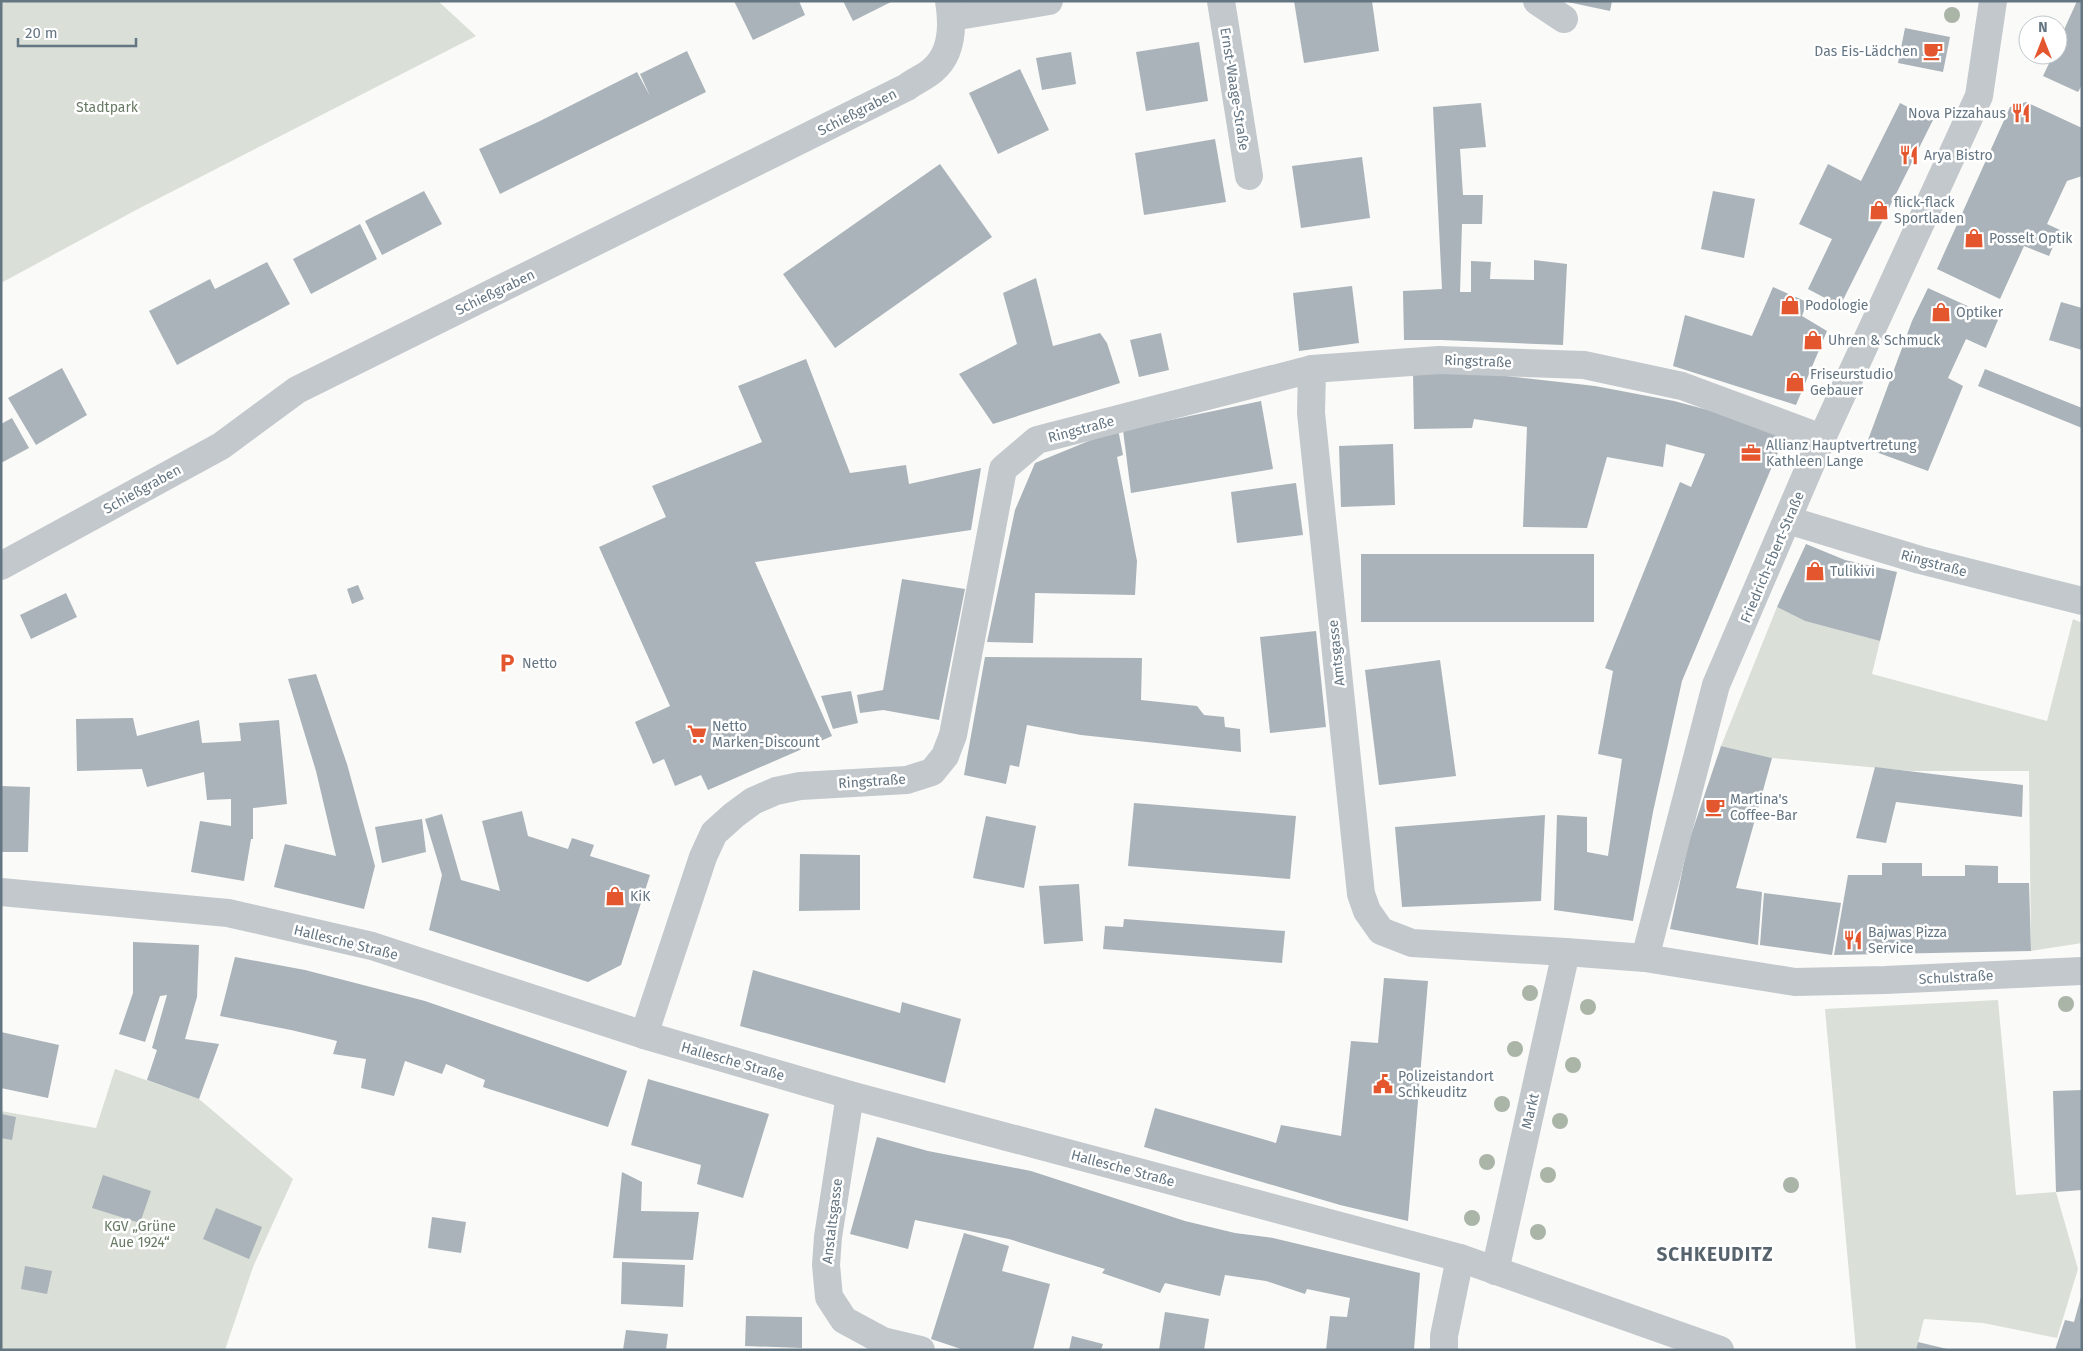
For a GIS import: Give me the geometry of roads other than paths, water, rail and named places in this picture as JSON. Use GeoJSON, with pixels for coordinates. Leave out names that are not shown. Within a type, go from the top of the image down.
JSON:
{"type":"FeatureCollection","features":[{"type":"Feature","properties":{"kind":"street"},"geometry":{"type":"LineString","coordinates":[[951,9],[1049,1]]}},
{"type":"Feature","properties":{"kind":"street","name":"Ernst-Waage-Straße"},"geometry":{"type":"LineString","coordinates":[[1221,1],[1249,176]]}},
{"type":"Feature","properties":{"kind":"street"},"geometry":{"type":"LineString","coordinates":[[1538,1],[1564,19]]}},
{"type":"Feature","properties":{"kind":"street","name":"Friedrich-Ebert-Straße"},"geometry":{"type":"LineString","coordinates":[[1645,958],[1716,685],[1822,438],[1979,96],[1994,1]]}},
{"type":"Feature","properties":{"kind":"street","name":"Schießgraben"},"geometry":{"type":"LineString","coordinates":[[1,566],[221,446],[297,390],[907,87],[934,69],[950,45],[951,9]]}},
{"type":"Feature","properties":{"kind":"street","name":"Ringstraße"},"geometry":{"type":"LineString","coordinates":[[644,1035],[714,833],[753,801],[776,791],[800,786],[907,780],[932,772],[946,756],[953,735],[1003,469],[1037,440],[1312,369],[1439,360],[1584,365],[1682,386],[1822,438]]}},
{"type":"Feature","properties":{"kind":"street","name":"Amtsgasse"},"geometry":{"type":"LineString","coordinates":[[1312,369],[1311,413],[1361,894],[1367,911],[1381,931],[1412,943],[1566,952]]}},
{"type":"Feature","properties":{"kind":"street","name":"Ringstraße"},"geometry":{"type":"LineString","coordinates":[[1788,520],[1918,568],[2066,604]]}},
{"type":"Feature","properties":{"kind":"street","name":"Hallesche Straße"},"geometry":{"type":"LineString","coordinates":[[1,892],[228,913],[372,946],[644,1035],[850,1095],[1460,1258]]}},
{"type":"Feature","properties":{"kind":"street"},"geometry":{"type":"LineString","coordinates":[[1566,952],[1645,958]]}},
{"type":"Feature","properties":{"kind":"street","name":"Markt"},"geometry":{"type":"LineString","coordinates":[[1494,1271],[1566,952]]}},
{"type":"Feature","properties":{"kind":"street","name":"Schulstraße"},"geometry":{"type":"LineString","coordinates":[[1645,958],[1794,982],[2082,971]]}},
{"type":"Feature","properties":{"kind":"street","name":"Anstaltsgasse"},"geometry":{"type":"LineString","coordinates":[[850,1095],[828,1237],[826,1265],[829,1297],[844,1320],[883,1341],[921,1350]]}},
{"type":"Feature","properties":{"kind":"street"},"geometry":{"type":"LineString","coordinates":[[1444,1350],[1444,1336],[1460,1258],[1720,1350]]}},
{"type":"Feature","properties":{"kind":"place","name":"Das Eis-Lädchen"},"geometry":{"type":"Point","coordinates":[1933,51]}},
{"type":"Feature","properties":{"kind":"place","name":"Nova Pizzahaus"},"geometry":{"type":"Point","coordinates":[2021,113]}},
{"type":"Feature","properties":{"kind":"place","name":"Arya Bistro"},"geometry":{"type":"Point","coordinates":[1909,155]}},
{"type":"Feature","properties":{"kind":"place","name":"flick-flack Sportladen"},"geometry":{"type":"Point","coordinates":[1879,210]}},
{"type":"Feature","properties":{"kind":"place","name":"Posselt Optik"},"geometry":{"type":"Point","coordinates":[1974,238]}},
{"type":"Feature","properties":{"kind":"place","name":"Podologie"},"geometry":{"type":"Point","coordinates":[1790,305]}},
{"type":"Feature","properties":{"kind":"place","name":"Optiker"},"geometry":{"type":"Point","coordinates":[1941,312]}},
{"type":"Feature","properties":{"kind":"place","name":"Uhren & Schmuck"},"geometry":{"type":"Point","coordinates":[1813,340]}},
{"type":"Feature","properties":{"kind":"place","name":"Friseurstudio Gebauer"},"geometry":{"type":"Point","coordinates":[1795,382]}},
{"type":"Feature","properties":{"kind":"place","name":"Allianz Hauptvertretung Kathleen Lange"},"geometry":{"type":"Point","coordinates":[1751,453]}},
{"type":"Feature","properties":{"kind":"place","name":"Tulikivi"},"geometry":{"type":"Point","coordinates":[1815,571]}},
{"type":"Feature","properties":{"kind":"place","name":"Netto"},"geometry":{"type":"Point","coordinates":[507,663]}},
{"type":"Feature","properties":{"kind":"place","name":"Netto Marken-Discount"},"geometry":{"type":"Point","coordinates":[697,734]}},
{"type":"Feature","properties":{"kind":"place","name":"Martina's Coffee-Bar"},"geometry":{"type":"Point","coordinates":[1715,807]}},
{"type":"Feature","properties":{"kind":"place","name":"KiK"},"geometry":{"type":"Point","coordinates":[615,896]}},
{"type":"Feature","properties":{"kind":"place","name":"Bajwas Pizza Service"},"geometry":{"type":"Point","coordinates":[1853,940]}},
{"type":"Feature","properties":{"kind":"place","name":"Polizeistandort Schkeuditz"},"geometry":{"type":"Point","coordinates":[1383,1084]}},
{"type":"Feature","properties":{"kind":"district","name":"SCHKEUDITZ"},"geometry":{"type":"Point","coordinates":[1715,1254]}},
{"type":"Feature","properties":{"kind":"park label","name":"Stadtpark"},"geometry":{"type":"Point","coordinates":[107,107]}},
{"type":"Feature","properties":{"kind":"park label","name":"KGV „Grüne Aue 1924“"},"geometry":{"type":"Point","coordinates":[140,1234]}}]}
